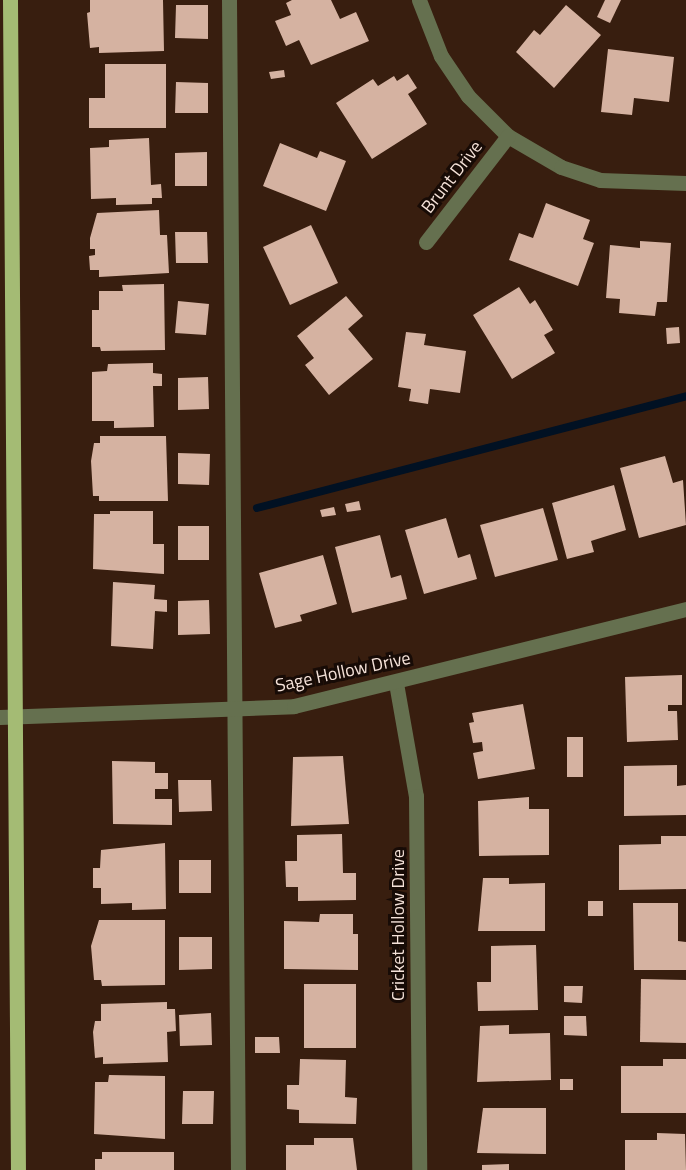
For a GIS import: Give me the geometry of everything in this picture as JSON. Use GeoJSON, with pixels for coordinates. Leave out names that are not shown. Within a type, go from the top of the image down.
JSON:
{"type":"FeatureCollection","features":[{"type":"Feature","properties":{"kind":"main road"},"geometry":{"type":"LineString","coordinates":[[10,0],[7,717],[18,1170]]}},
{"type":"Feature","properties":{"kind":"street"},"geometry":{"type":"LineString","coordinates":[[229,0],[238,1170]]}},
{"type":"Feature","properties":{"kind":"street"},"geometry":{"type":"LineString","coordinates":[[420,0],[446,64],[468,96],[508,136],[561,167],[600,180],[686,183]]}},
{"type":"Feature","properties":{"kind":"street","name":"Brunt Drive"},"geometry":{"type":"LineString","coordinates":[[426,242],[508,136]]}},
{"type":"Feature","properties":{"kind":"street","name":"Sage Hollow Drive"},"geometry":{"type":"LineString","coordinates":[[7,717],[294,706],[686,609]]}},
{"type":"Feature","properties":{"kind":"street","name":"Cricket Hollow Drive"},"geometry":{"type":"LineString","coordinates":[[396,682],[416,796],[419,1170]]}},
{"type":"Feature","properties":{"kind":"building"},"geometry":{"type":"Polygon","coordinates":[[[90,0],[163,0],[164,51],[99,53],[99,47],[90,48],[87,13],[90,12],[90,0]]]}},
{"type":"Feature","properties":{"kind":"building"},"geometry":{"type":"Polygon","coordinates":[[[292,0],[331,0],[340,19],[356,12],[369,41],[311,65],[299,40],[286,46],[275,21],[291,15],[286,3],[292,0]]]}},
{"type":"Feature","properties":{"kind":"building"},"geometry":{"type":"Polygon","coordinates":[[[605,0],[621,0],[610,23],[597,17],[605,0]]]}},
{"type":"Feature","properties":{"kind":"building"},"geometry":{"type":"Polygon","coordinates":[[[176,5],[208,5],[208,39],[175,38],[176,5]]]}},
{"type":"Feature","properties":{"kind":"building"},"geometry":{"type":"Polygon","coordinates":[[[566,5],[601,35],[554,88],[516,52],[534,30],[540,35],[566,5]]]}},
{"type":"Feature","properties":{"kind":"building"},"geometry":{"type":"Polygon","coordinates":[[[608,49],[674,57],[669,102],[634,98],[632,115],[601,112],[608,49]]]}},
{"type":"Feature","properties":{"kind":"building"},"geometry":{"type":"Polygon","coordinates":[[[105,64],[166,64],[166,128],[89,128],[89,98],[105,98],[105,64]]]}},
{"type":"Feature","properties":{"kind":"building"},"geometry":{"type":"Polygon","coordinates":[[[284,70],[285,77],[271,79],[269,72],[284,70]]]}},
{"type":"Feature","properties":{"kind":"building"},"geometry":{"type":"Polygon","coordinates":[[[408,74],[417,88],[408,94],[427,124],[372,159],[336,103],[373,79],[378,86],[394,76],[397,81],[408,74]]]}},
{"type":"Feature","properties":{"kind":"building"},"geometry":{"type":"Polygon","coordinates":[[[176,82],[208,83],[208,113],[175,113],[176,82]]]}},
{"type":"Feature","properties":{"kind":"building"},"geometry":{"type":"Polygon","coordinates":[[[149,138],[151,185],[161,184],[162,198],[152,198],[152,204],[116,205],[116,198],[91,199],[90,148],[109,147],[109,140],[149,138]]]}},
{"type":"Feature","properties":{"kind":"building"},"geometry":{"type":"Polygon","coordinates":[[[280,143],[317,158],[320,151],[346,161],[326,211],[263,186],[280,143]]]}},
{"type":"Feature","properties":{"kind":"building"},"geometry":{"type":"Polygon","coordinates":[[[207,152],[207,186],[175,186],[175,153],[207,152]]]}},
{"type":"Feature","properties":{"kind":"building"},"geometry":{"type":"Polygon","coordinates":[[[546,203],[590,220],[583,239],[594,243],[578,286],[509,260],[519,233],[533,238],[546,203]]]}},
{"type":"Feature","properties":{"kind":"building"},"geometry":{"type":"Polygon","coordinates":[[[159,210],[160,235],[167,235],[169,273],[99,277],[99,270],[90,270],[89,256],[95,255],[95,249],[90,249],[90,238],[97,213],[159,210]]]}},
{"type":"Feature","properties":{"kind":"building"},"geometry":{"type":"Polygon","coordinates":[[[311,225],[338,283],[290,305],[263,247],[311,225]]]}},
{"type":"Feature","properties":{"kind":"building"},"geometry":{"type":"Polygon","coordinates":[[[175,232],[207,232],[208,263],[176,263],[175,232]]]}},
{"type":"Feature","properties":{"kind":"building"},"geometry":{"type":"Polygon","coordinates":[[[640,241],[671,243],[667,302],[657,302],[655,316],[619,313],[620,299],[606,298],[610,245],[640,248],[640,241]]]}},
{"type":"Feature","properties":{"kind":"building"},"geometry":{"type":"Polygon","coordinates":[[[164,284],[165,350],[101,351],[100,347],[92,347],[92,310],[99,310],[99,291],[123,291],[122,285],[164,284]]]}},
{"type":"Feature","properties":{"kind":"building"},"geometry":{"type":"Polygon","coordinates":[[[519,287],[530,304],[535,300],[553,330],[544,335],[555,353],[512,379],[473,315],[519,287]]]}},
{"type":"Feature","properties":{"kind":"building"},"geometry":{"type":"Polygon","coordinates":[[[346,296],[363,316],[348,329],[373,359],[329,395],[305,365],[314,358],[297,336],[346,296]]]}},
{"type":"Feature","properties":{"kind":"building"},"geometry":{"type":"Polygon","coordinates":[[[178,301],[209,304],[206,335],[175,333],[178,301]]]}},
{"type":"Feature","properties":{"kind":"building"},"geometry":{"type":"Polygon","coordinates":[[[679,327],[680,343],[667,344],[666,328],[679,327]]]}},
{"type":"Feature","properties":{"kind":"building"},"geometry":{"type":"Polygon","coordinates":[[[406,332],[426,334],[424,345],[466,351],[460,393],[430,389],[428,404],[409,401],[411,389],[398,387],[406,332]]]}},
{"type":"Feature","properties":{"kind":"building"},"geometry":{"type":"Polygon","coordinates":[[[153,363],[153,373],[162,374],[162,386],[153,386],[154,427],[114,428],[114,421],[92,421],[92,372],[107,371],[108,364],[153,363]]]}},
{"type":"Feature","properties":{"kind":"building"},"geometry":{"type":"Polygon","coordinates":[[[208,377],[209,409],[178,410],[178,378],[208,377]]]}},
{"type":"Feature","properties":{"kind":"building"},"geometry":{"type":"Polygon","coordinates":[[[100,436],[166,436],[168,501],[99,501],[99,496],[93,496],[91,461],[94,443],[100,443],[100,436]]]}},
{"type":"Feature","properties":{"kind":"building"},"geometry":{"type":"Polygon","coordinates":[[[178,453],[210,454],[209,485],[178,484],[178,453]]]}},
{"type":"Feature","properties":{"kind":"building"},"geometry":{"type":"Polygon","coordinates":[[[665,456],[673,483],[683,480],[686,525],[639,538],[620,468],[665,456]]]}},
{"type":"Feature","properties":{"kind":"building"},"geometry":{"type":"Polygon","coordinates":[[[614,485],[626,530],[591,541],[594,552],[567,559],[552,503],[614,485]]]}},
{"type":"Feature","properties":{"kind":"building"},"geometry":{"type":"Polygon","coordinates":[[[359,501],[361,510],[347,512],[345,504],[359,501]]]}},
{"type":"Feature","properties":{"kind":"building"},"geometry":{"type":"Polygon","coordinates":[[[334,507],[336,515],[322,517],[320,510],[334,507]]]}},
{"type":"Feature","properties":{"kind":"building"},"geometry":{"type":"Polygon","coordinates":[[[543,508],[558,560],[495,577],[480,525],[543,508]]]}},
{"type":"Feature","properties":{"kind":"building"},"geometry":{"type":"Polygon","coordinates":[[[110,511],[153,511],[153,544],[164,544],[164,574],[93,569],[94,514],[110,514],[110,511]]]}},
{"type":"Feature","properties":{"kind":"building"},"geometry":{"type":"Polygon","coordinates":[[[446,518],[458,558],[470,554],[477,579],[424,594],[405,530],[446,518]]]}},
{"type":"Feature","properties":{"kind":"building"},"geometry":{"type":"Polygon","coordinates":[[[178,526],[209,526],[209,560],[178,560],[178,526]]]}},
{"type":"Feature","properties":{"kind":"building"},"geometry":{"type":"Polygon","coordinates":[[[380,535],[391,578],[401,575],[407,599],[352,613],[335,547],[380,535]]]}},
{"type":"Feature","properties":{"kind":"building"},"geometry":{"type":"Polygon","coordinates":[[[323,555],[337,604],[300,615],[302,621],[275,628],[259,573],[323,555]]]}},
{"type":"Feature","properties":{"kind":"building"},"geometry":{"type":"Polygon","coordinates":[[[113,582],[155,585],[154,599],[167,600],[167,612],[155,611],[153,649],[111,646],[113,582]]]}},
{"type":"Feature","properties":{"kind":"building"},"geometry":{"type":"Polygon","coordinates":[[[209,600],[210,634],[178,635],[178,601],[209,600]]]}},
{"type":"Feature","properties":{"kind":"building"},"geometry":{"type":"Polygon","coordinates":[[[682,675],[682,705],[668,705],[668,711],[677,711],[678,740],[627,742],[625,677],[682,675]]]}},
{"type":"Feature","properties":{"kind":"building"},"geometry":{"type":"Polygon","coordinates":[[[523,704],[535,769],[478,779],[473,753],[483,751],[482,742],[473,743],[469,723],[474,722],[472,713],[523,704]]]}},
{"type":"Feature","properties":{"kind":"building"},"geometry":{"type":"Polygon","coordinates":[[[567,737],[583,737],[583,777],[567,777],[567,737]]]}},
{"type":"Feature","properties":{"kind":"building"},"geometry":{"type":"Polygon","coordinates":[[[343,756],[349,824],[291,826],[293,757],[343,756]]]}},
{"type":"Feature","properties":{"kind":"building"},"geometry":{"type":"Polygon","coordinates":[[[112,761],[155,762],[155,773],[168,773],[168,789],[155,789],[155,799],[172,799],[172,825],[113,824],[112,761]]]}},
{"type":"Feature","properties":{"kind":"building"},"geometry":{"type":"Polygon","coordinates":[[[677,765],[677,786],[686,785],[686,815],[624,816],[624,766],[677,765]]]}},
{"type":"Feature","properties":{"kind":"building"},"geometry":{"type":"Polygon","coordinates":[[[178,780],[211,780],[212,811],[179,812],[178,780]]]}},
{"type":"Feature","properties":{"kind":"building"},"geometry":{"type":"Polygon","coordinates":[[[529,797],[529,809],[549,809],[549,855],[479,856],[478,801],[529,797]]]}},
{"type":"Feature","properties":{"kind":"building"},"geometry":{"type":"Polygon","coordinates":[[[342,834],[343,873],[356,873],[356,900],[298,901],[298,887],[286,887],[285,861],[297,861],[297,835],[342,834]]]}},
{"type":"Feature","properties":{"kind":"building"},"geometry":{"type":"Polygon","coordinates":[[[661,836],[686,836],[686,889],[619,890],[619,845],[661,844],[661,836]]]}},
{"type":"Feature","properties":{"kind":"building"},"geometry":{"type":"Polygon","coordinates":[[[165,843],[166,909],[132,910],[132,903],[101,904],[101,888],[93,888],[93,868],[100,868],[101,850],[165,843]]]}},
{"type":"Feature","properties":{"kind":"building"},"geometry":{"type":"Polygon","coordinates":[[[179,860],[211,860],[211,893],[179,893],[179,860]]]}},
{"type":"Feature","properties":{"kind":"building"},"geometry":{"type":"Polygon","coordinates":[[[483,878],[509,878],[509,884],[545,883],[545,931],[478,931],[483,878]]]}},
{"type":"Feature","properties":{"kind":"building"},"geometry":{"type":"Polygon","coordinates":[[[588,901],[603,901],[603,916],[588,916],[588,901]]]}},
{"type":"Feature","properties":{"kind":"building"},"geometry":{"type":"Polygon","coordinates":[[[633,903],[678,903],[678,941],[686,942],[686,970],[634,970],[633,903]]]}},
{"type":"Feature","properties":{"kind":"building"},"geometry":{"type":"Polygon","coordinates":[[[320,914],[353,914],[353,934],[358,934],[358,970],[284,969],[284,921],[319,922],[320,914]]]}},
{"type":"Feature","properties":{"kind":"building"},"geometry":{"type":"Polygon","coordinates":[[[99,920],[165,920],[165,985],[102,986],[101,980],[94,980],[91,946],[99,920]]]}},
{"type":"Feature","properties":{"kind":"building"},"geometry":{"type":"Polygon","coordinates":[[[179,937],[212,937],[212,969],[179,970],[179,937]]]}},
{"type":"Feature","properties":{"kind":"building"},"geometry":{"type":"Polygon","coordinates":[[[536,945],[538,1010],[478,1011],[477,982],[491,982],[491,946],[536,945]]]}},
{"type":"Feature","properties":{"kind":"building"},"geometry":{"type":"Polygon","coordinates":[[[641,979],[686,980],[686,1043],[640,1042],[641,979]]]}},
{"type":"Feature","properties":{"kind":"building"},"geometry":{"type":"Polygon","coordinates":[[[304,984],[356,984],[356,1048],[304,1048],[304,984]]]}},
{"type":"Feature","properties":{"kind":"building"},"geometry":{"type":"Polygon","coordinates":[[[564,986],[583,986],[582,1003],[564,1002],[564,986]]]}},
{"type":"Feature","properties":{"kind":"building"},"geometry":{"type":"Polygon","coordinates":[[[167,1002],[167,1009],[175,1009],[176,1031],[167,1032],[168,1062],[103,1064],[103,1057],[95,1058],[93,1032],[95,1021],[101,1021],[101,1004],[167,1002]]]}},
{"type":"Feature","properties":{"kind":"building"},"geometry":{"type":"Polygon","coordinates":[[[211,1013],[212,1045],[180,1046],[179,1015],[211,1013]]]}},
{"type":"Feature","properties":{"kind":"building"},"geometry":{"type":"Polygon","coordinates":[[[564,1016],[586,1016],[587,1036],[564,1035],[564,1016]]]}},
{"type":"Feature","properties":{"kind":"building"},"geometry":{"type":"Polygon","coordinates":[[[509,1025],[509,1034],[550,1033],[551,1080],[477,1082],[480,1026],[509,1025]]]}},
{"type":"Feature","properties":{"kind":"building"},"geometry":{"type":"Polygon","coordinates":[[[255,1037],[279,1037],[280,1053],[255,1053],[255,1037]]]}},
{"type":"Feature","properties":{"kind":"building"},"geometry":{"type":"Polygon","coordinates":[[[300,1059],[346,1060],[345,1097],[357,1098],[356,1124],[299,1123],[299,1110],[287,1109],[287,1085],[299,1085],[300,1059]]]}},
{"type":"Feature","properties":{"kind":"building"},"geometry":{"type":"Polygon","coordinates":[[[663,1059],[686,1059],[686,1113],[621,1113],[621,1066],[663,1066],[663,1059]]]}},
{"type":"Feature","properties":{"kind":"building"},"geometry":{"type":"Polygon","coordinates":[[[109,1075],[165,1076],[165,1139],[94,1134],[95,1082],[108,1082],[109,1075]]]}},
{"type":"Feature","properties":{"kind":"building"},"geometry":{"type":"Polygon","coordinates":[[[560,1079],[573,1079],[573,1090],[560,1090],[560,1079]]]}},
{"type":"Feature","properties":{"kind":"building"},"geometry":{"type":"Polygon","coordinates":[[[183,1091],[214,1091],[213,1124],[182,1124],[183,1091]]]}},
{"type":"Feature","properties":{"kind":"building"},"geometry":{"type":"Polygon","coordinates":[[[483,1108],[546,1108],[546,1154],[477,1153],[483,1108]]]}},
{"type":"Feature","properties":{"kind":"building"},"geometry":{"type":"Polygon","coordinates":[[[657,1133],[685,1134],[686,1170],[625,1170],[625,1140],[657,1140],[657,1133]]]}},
{"type":"Feature","properties":{"kind":"building"},"geometry":{"type":"Polygon","coordinates":[[[314,1138],[353,1138],[357,1170],[286,1170],[286,1145],[314,1145],[314,1138]]]}},
{"type":"Feature","properties":{"kind":"building"},"geometry":{"type":"Polygon","coordinates":[[[102,1152],[174,1152],[174,1170],[95,1170],[95,1159],[102,1159],[102,1152]]]}},
{"type":"Feature","properties":{"kind":"building"},"geometry":{"type":"Polygon","coordinates":[[[509,1164],[509,1170],[482,1170],[482,1165],[509,1164]]]}},
{"type":"Feature","properties":{"kind":"waterway"},"geometry":{"type":"LineString","coordinates":[[257,508],[686,396]]}}]}
